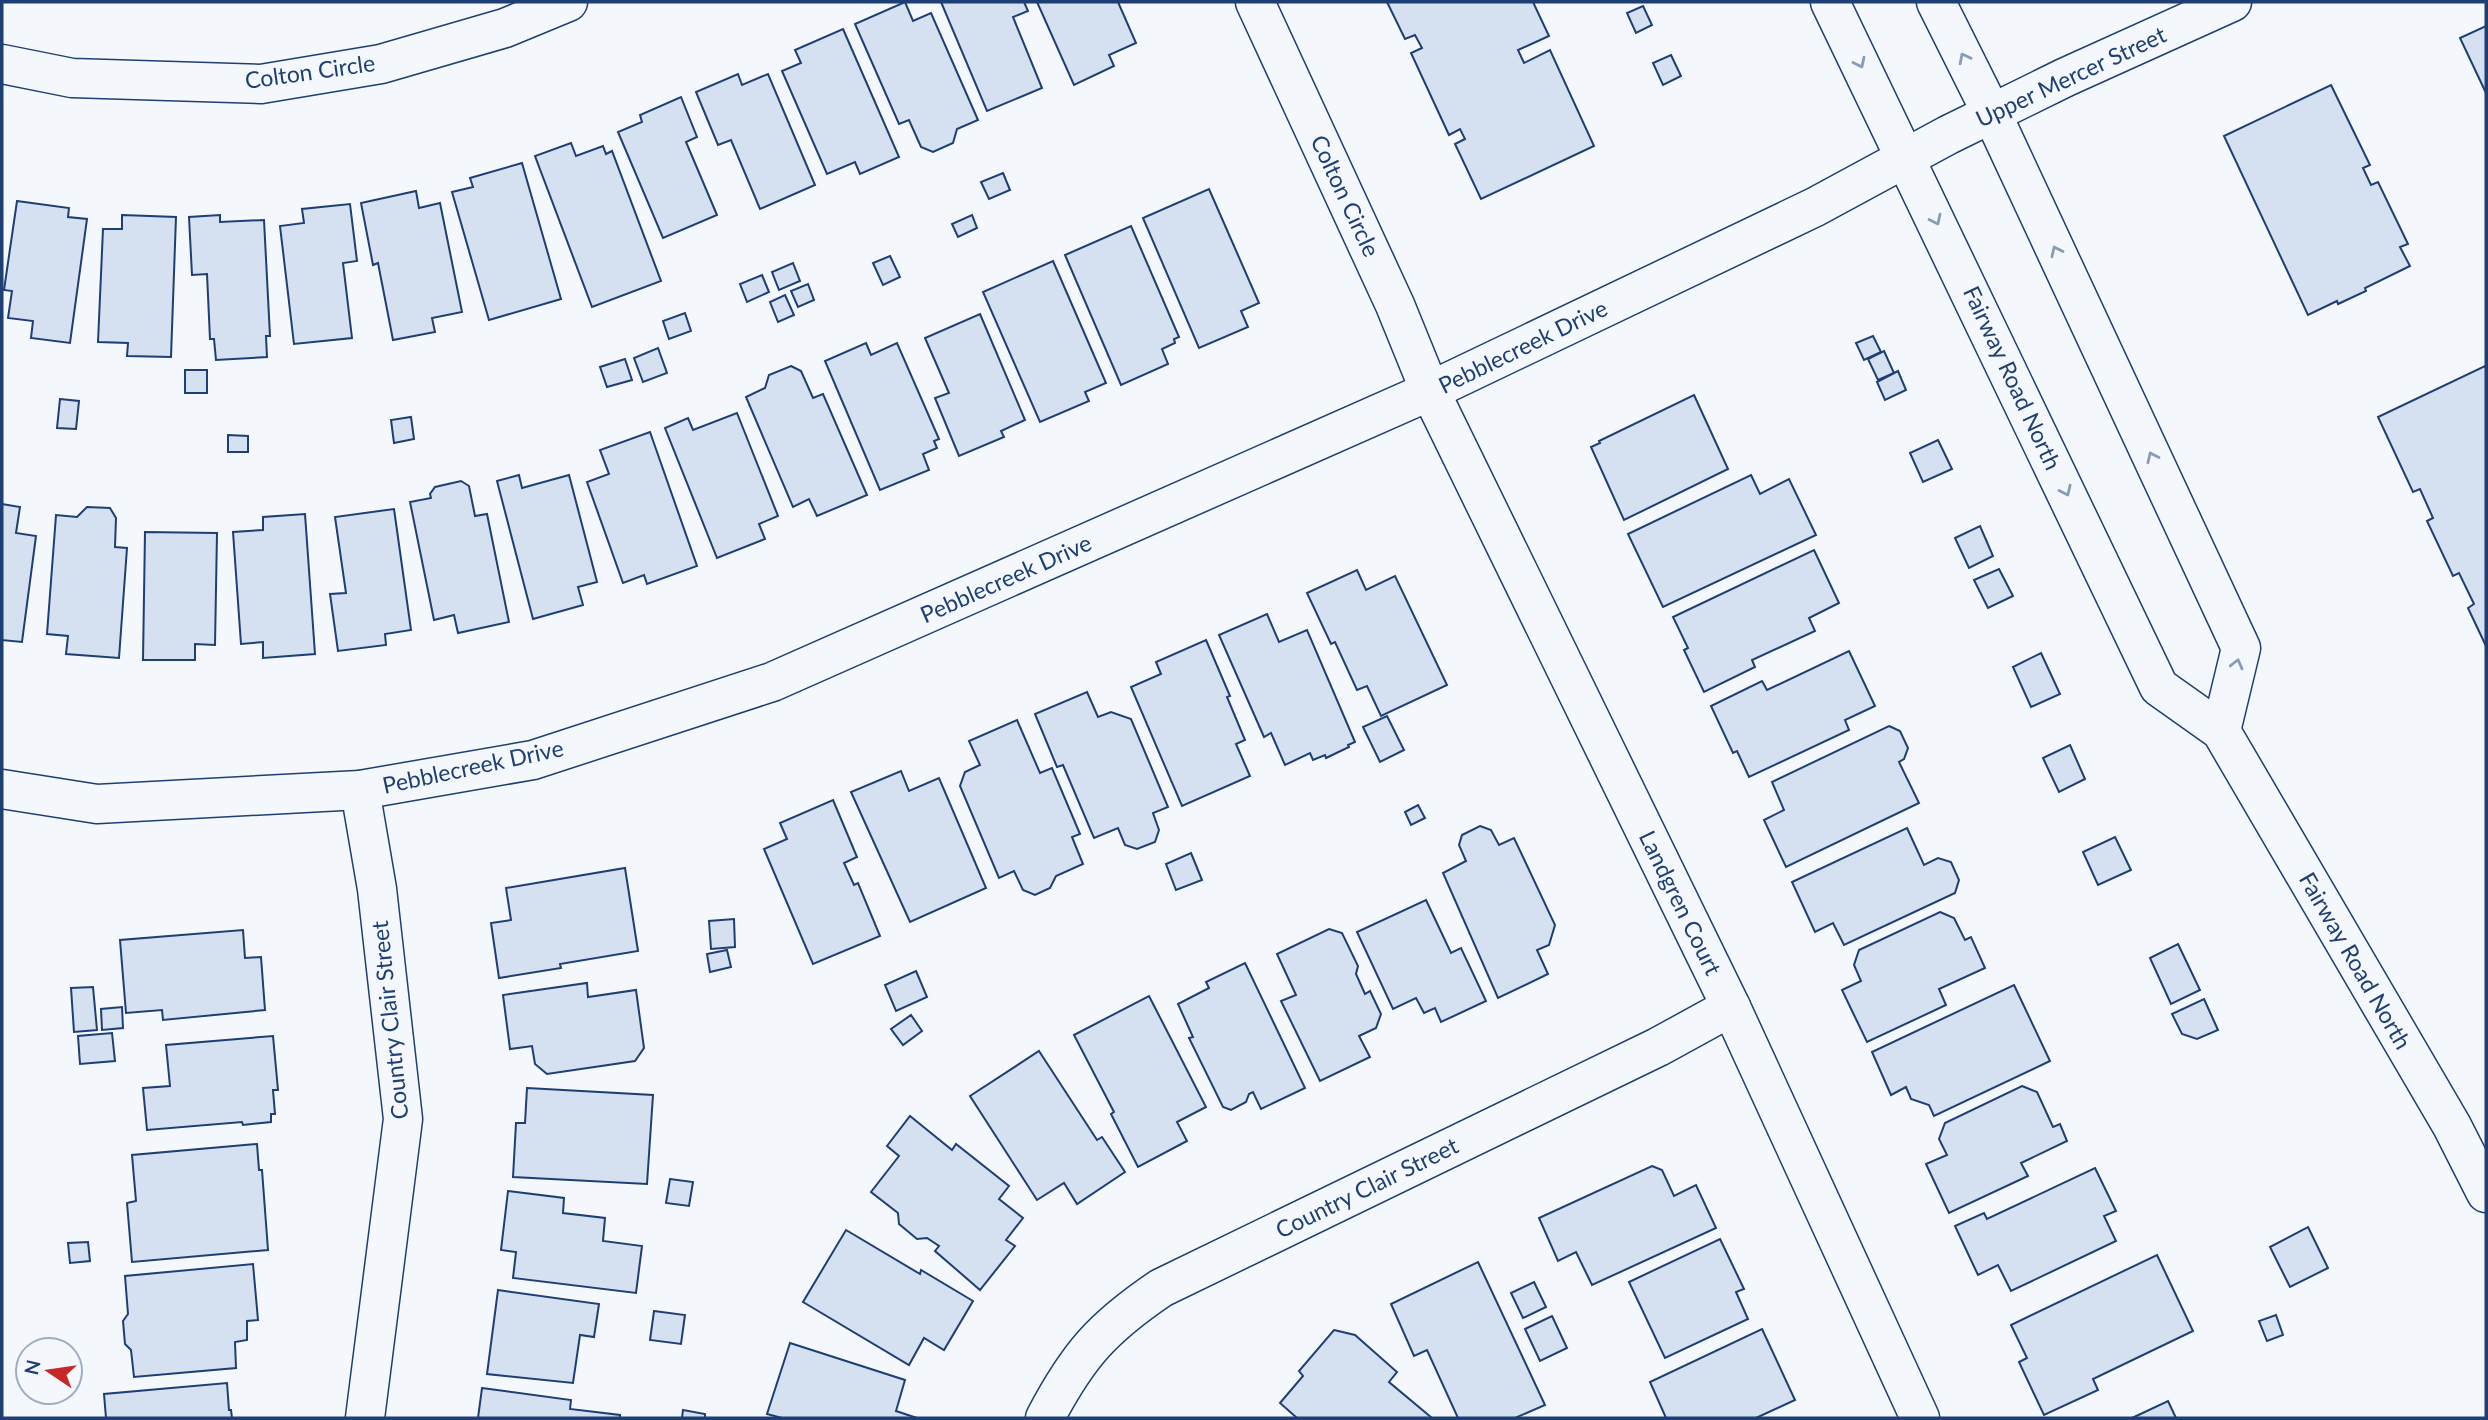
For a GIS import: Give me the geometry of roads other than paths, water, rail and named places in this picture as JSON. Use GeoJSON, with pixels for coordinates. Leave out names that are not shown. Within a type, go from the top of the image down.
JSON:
{"type":"FeatureCollection","features":[{"type":"Feature","properties":{"kind":"street","name":"Colton Circle"},"geometry":{"type":"LineString","coordinates":[[2,64],[72,78],[261,84],[381,64],[505,28],[568,2]]}},
{"type":"Feature","properties":{"kind":"street","name":"Colton Circle"},"geometry":{"type":"LineString","coordinates":[[1255,2],[1395,305],[1430,391]]}},
{"type":"Feature","properties":{"kind":"street","name":"Fairway Road North"},"geometry":{"type":"LineString","coordinates":[[1830,2],[2159,687],[2221,731],[2452,1126],[2486,1193]]}},
{"type":"Feature","properties":{"kind":"street"},"geometry":{"type":"LineString","coordinates":[[1936,2],[1993,114],[2241,648],[2221,731]]}},
{"type":"Feature","properties":{"kind":"street","name":"Upper Mercer Street"},"geometry":{"type":"LineString","coordinates":[[1948,135],[2066,77],[2232,2]]}},
{"type":"Feature","properties":{"kind":"street","name":"Pebblecreek Drive"},"geometry":{"type":"LineString","coordinates":[[2,789],[97,804],[360,790],[533,760],[772,682],[1430,391],[1815,207],[1948,135]]}},
{"type":"Feature","properties":{"kind":"street","name":"Landgren Court"},"geometry":{"type":"LineString","coordinates":[[1430,391],[1731,1007],[1920,1418]]}},
{"type":"Feature","properties":{"kind":"street","name":"Country Clair Street"},"geometry":{"type":"LineString","coordinates":[[360,790],[377,889],[403,1119],[365,1418]]}},
{"type":"Feature","properties":{"kind":"street","name":"Country Clair Street"},"geometry":{"type":"LineString","coordinates":[[1045,1418],[1066,1379],[1093,1343],[1123,1314],[1161,1288],[1658,1047],[1731,1007]]}}]}
